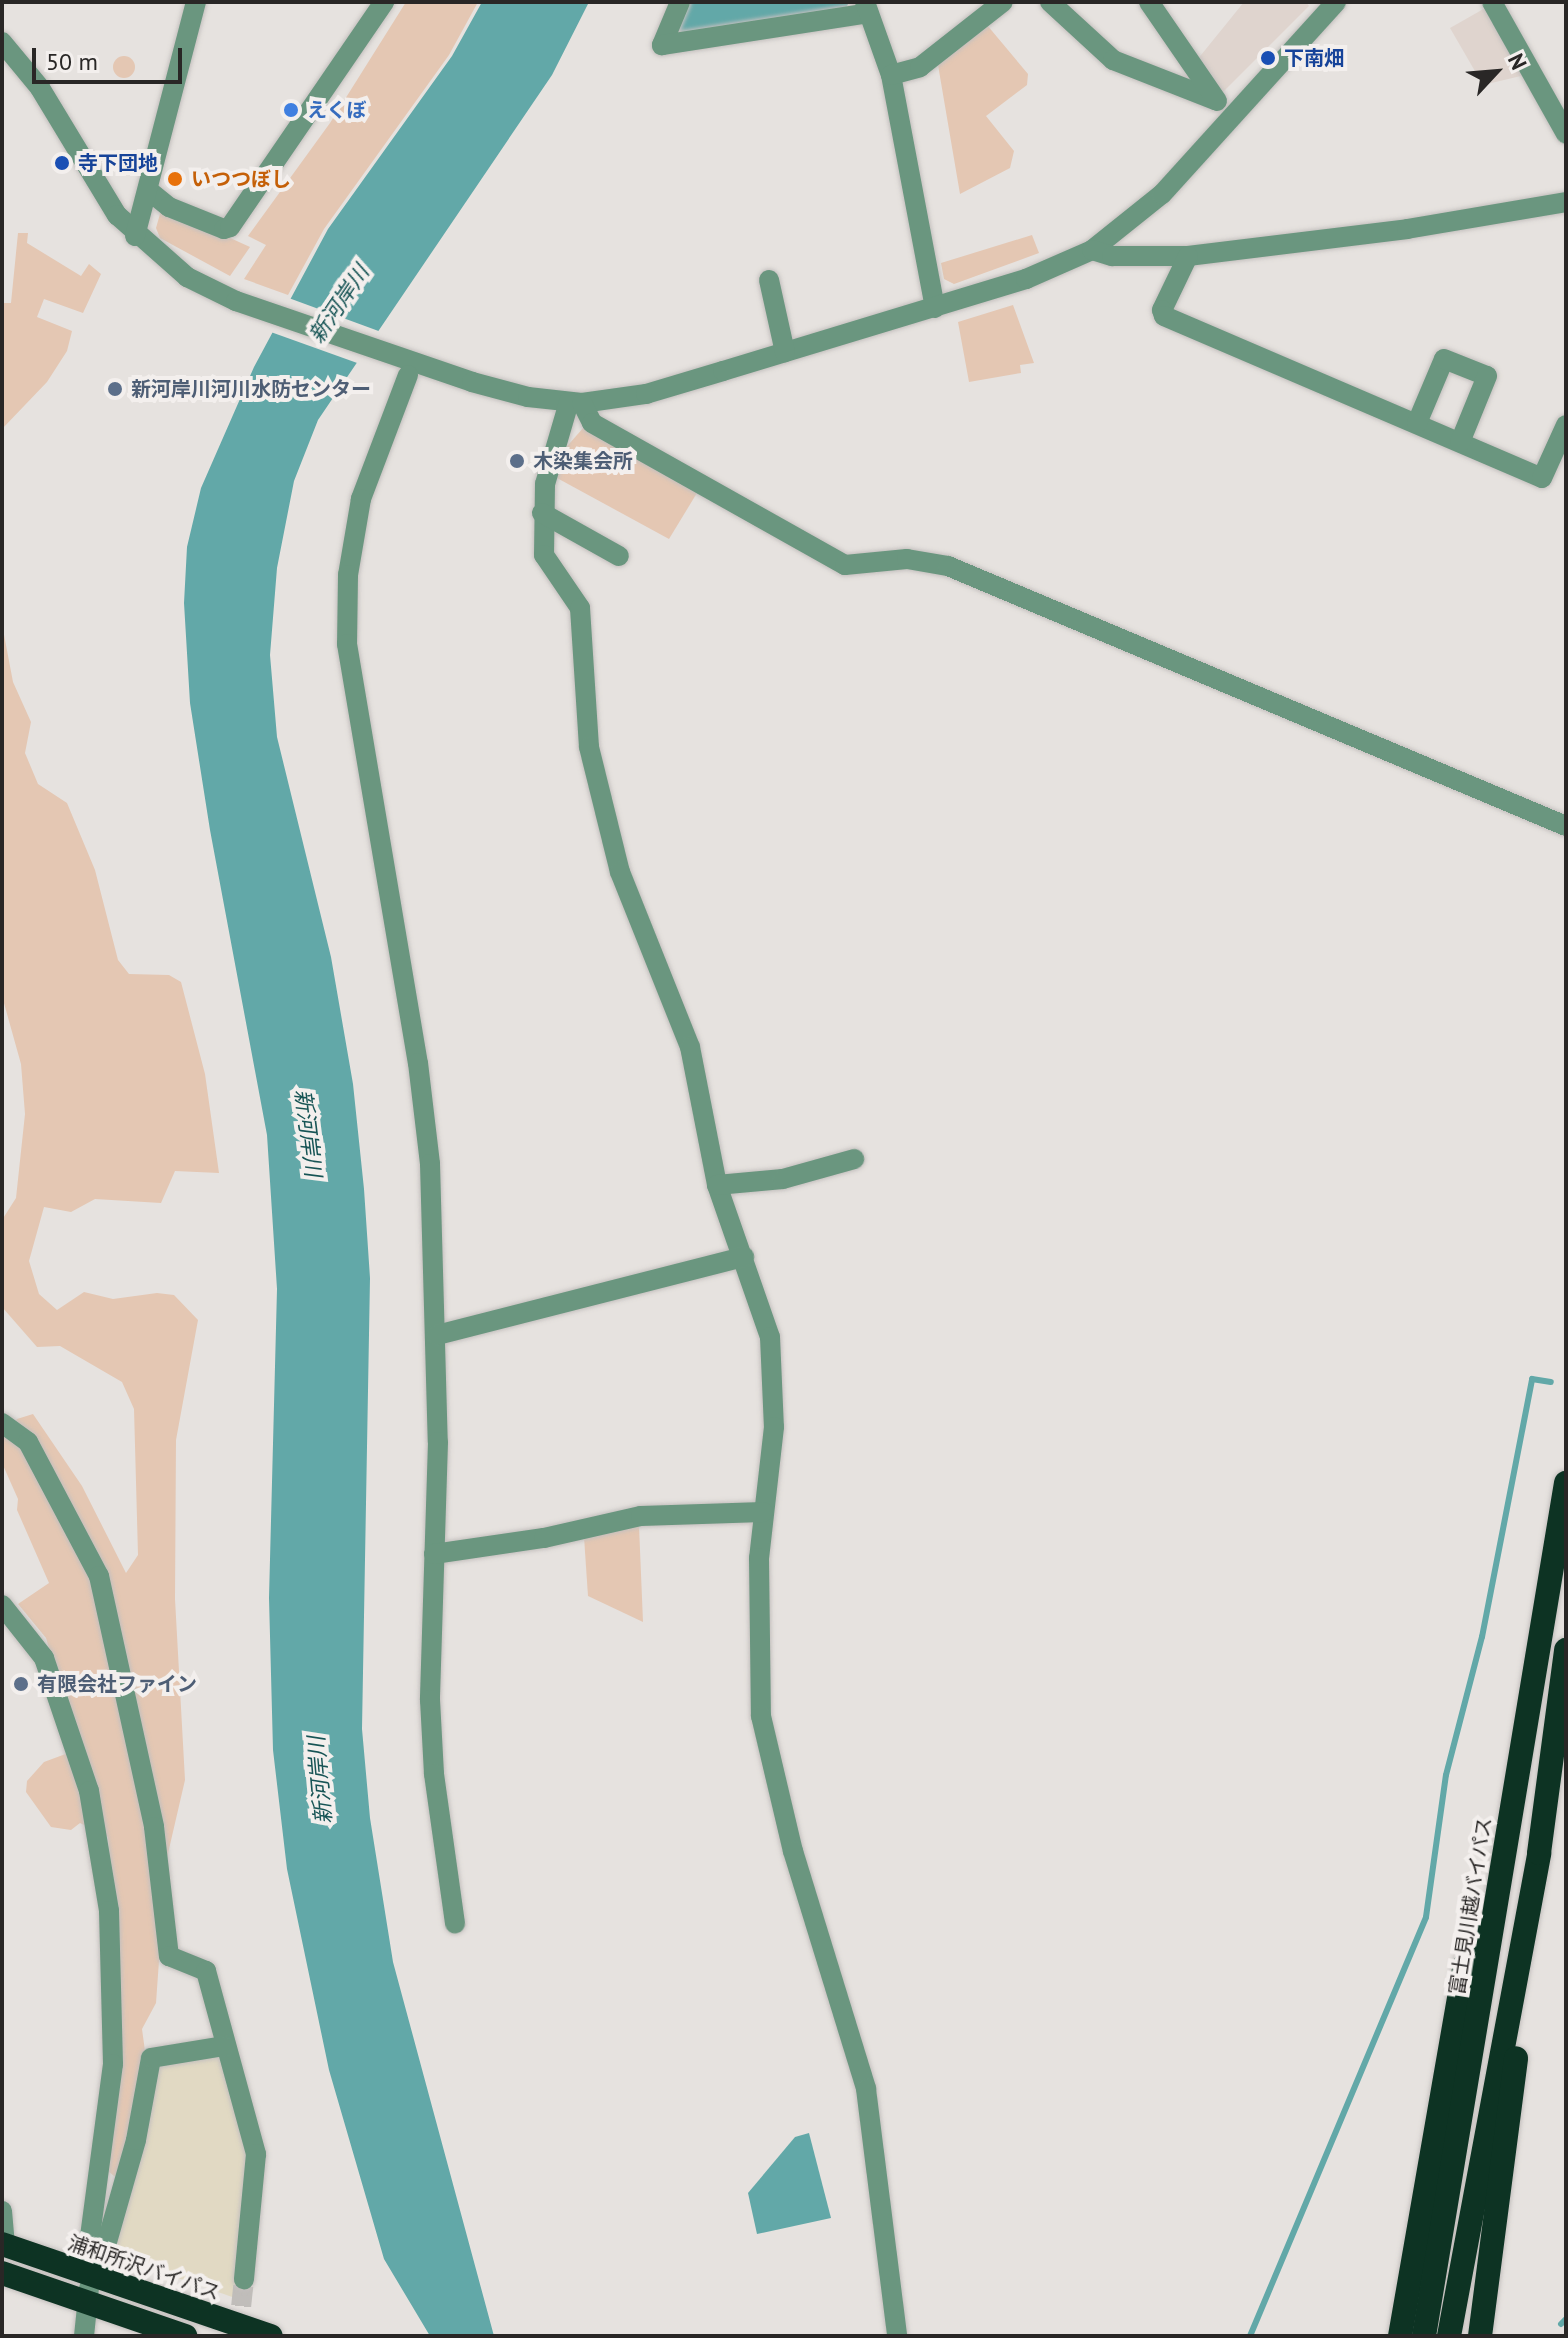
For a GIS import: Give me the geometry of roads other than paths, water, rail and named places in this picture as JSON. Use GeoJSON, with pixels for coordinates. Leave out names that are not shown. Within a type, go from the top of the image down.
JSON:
{"type":"FeatureCollection","features":[{"type":"Feature","properties":{"kind":"highway","name":"富士見川越バイパス"},"geometry":{"type":"LineString","coordinates":[[1424,2336],[1565,1498]]}},
{"type":"Feature","properties":{"kind":"highway"},"geometry":{"type":"LineString","coordinates":[[1480,2336],[1566,1650]]}},
{"type":"Feature","properties":{"kind":"highway"},"geometry":{"type":"LineString","coordinates":[[1449,2336],[1539,1853]]}},
{"type":"Feature","properties":{"kind":"highway"},"geometry":{"type":"LineString","coordinates":[[1400,2336],[1465,1965],[1493,1912]]}},
{"type":"Feature","properties":{"kind":"highway","name":"浦和所沢バイパス"},"geometry":{"type":"LineString","coordinates":[[4,2245],[271,2336]]}},
{"type":"Feature","properties":{"kind":"highway"},"geometry":{"type":"LineString","coordinates":[[2,2273],[185,2336]]}},
{"type":"Feature","properties":{"kind":"street"},"geometry":{"type":"LineString","coordinates":[[135,236],[196,2]]}},
{"type":"Feature","properties":{"kind":"street"},"geometry":{"type":"LineString","coordinates":[[148,190],[169,207],[230,227],[384,2]]}},
{"type":"Feature","properties":{"kind":"street"},"geometry":{"type":"LineString","coordinates":[[680,2],[662,45],[867,7],[891,75],[935,308]]}},
{"type":"Feature","properties":{"kind":"street"},"geometry":{"type":"LineString","coordinates":[[891,75],[920,67],[1003,2]]}},
{"type":"Feature","properties":{"kind":"street"},"geometry":{"type":"LineString","coordinates":[[1050,2],[1113,60],[1215,100]]}},
{"type":"Feature","properties":{"kind":"street"},"geometry":{"type":"LineString","coordinates":[[1149,2],[1230,119]]}},
{"type":"Feature","properties":{"kind":"street"},"geometry":{"type":"LineString","coordinates":[[2,42],[40,88],[96,185],[135,236],[187,277],[236,301],[406,367],[515,394],[576,402],[646,394],[1026,279],[1092,250],[1141,215],[1336,2]]}},
{"type":"Feature","properties":{"kind":"street"},"geometry":{"type":"LineString","coordinates":[[1492,2],[1566,134]]}},
{"type":"Feature","properties":{"kind":"street"},"geometry":{"type":"LineString","coordinates":[[1092,250],[1112,256],[1188,256],[1407,229],[1566,202]]}},
{"type":"Feature","properties":{"kind":"street"},"geometry":{"type":"LineString","coordinates":[[1188,256],[1162,310],[1164,316],[1542,478],[1566,425]]}},
{"type":"Feature","properties":{"kind":"street"},"geometry":{"type":"LineString","coordinates":[[769,280],[785,352]]}},
{"type":"Feature","properties":{"kind":"street"},"geometry":{"type":"LineString","coordinates":[[1417,423],[1444,359],[1487,376],[1460,442]]}},
{"type":"Feature","properties":{"kind":"street"},"geometry":{"type":"LineString","coordinates":[[406,367],[361,499],[348,575],[347,632],[425,1115],[437,1335],[434,1774],[455,1924]]}},
{"type":"Feature","properties":{"kind":"street"},"geometry":{"type":"LineString","coordinates":[[576,402],[548,468],[542,513],[547,565],[580,608],[586,731],[620,872],[690,1047],[717,1185],[744,1257],[773,1353],[774,1427],[763,1512],[758,1611],[763,1731],[793,1851],[866,2089],[897,2336]]}},
{"type":"Feature","properties":{"kind":"street"},"geometry":{"type":"LineString","coordinates":[[576,402],[592,423],[845,565],[907,559],[948,566],[1566,826]]}},
{"type":"Feature","properties":{"kind":"street"},"geometry":{"type":"LineString","coordinates":[[542,513],[619,556]]}},
{"type":"Feature","properties":{"kind":"street"},"geometry":{"type":"LineString","coordinates":[[717,1185],[783,1179],[854,1159]]}},
{"type":"Feature","properties":{"kind":"street"},"geometry":{"type":"LineString","coordinates":[[437,1335],[744,1257]]}},
{"type":"Feature","properties":{"kind":"street"},"geometry":{"type":"LineString","coordinates":[[2,1423],[28,1442],[99,1576],[154,1827],[169,1956],[206,1971],[224,2046],[256,2154],[244,2279]]}},
{"type":"Feature","properties":{"kind":"street"},"geometry":{"type":"LineString","coordinates":[[434,1554],[544,1538],[641,1516],[763,1512]]}},
{"type":"Feature","properties":{"kind":"street"},"geometry":{"type":"LineString","coordinates":[[2,1605],[35,1644],[48,1669],[89,1791],[109,1911],[113,2064],[84,2336]]}},
{"type":"Feature","properties":{"kind":"street"},"geometry":{"type":"LineString","coordinates":[[91,2275],[136,2140],[151,2058],[224,2046]]}},
{"type":"Feature","properties":{"kind":"street"},"geometry":{"type":"LineString","coordinates":[[2,2211],[4,2245]]}},
{"type":"Feature","properties":{"kind":"water","name":"新河岸川"},"geometry":{"type":"Polygon","coordinates":[[[482,2],[589,2],[552,75],[318,420],[294,481],[277,568],[270,655],[277,737],[331,957],[353,1084],[364,1189],[370,1278],[362,1729],[370,1818],[393,1962],[494,2336],[430,2336],[384,2259],[329,2070],[287,1869],[273,1750],[269,1598],[277,1289],[267,1135],[210,830],[190,703],[184,603],[187,547],[201,488],[254,367],[328,229],[452,56],[482,2]]]}},
{"type":"Feature","properties":{"kind":"water"},"geometry":{"type":"Polygon","coordinates":[[[689,2],[849,2],[845,10],[680,39],[675,30],[689,2]]]}},
{"type":"Feature","properties":{"kind":"water"},"geometry":{"type":"Polygon","coordinates":[[[809,2133],[831,2218],[757,2234],[748,2193],[795,2137],[809,2133]]]}},
{"type":"Feature","properties":{"kind":"waterway"},"geometry":{"type":"LineString","coordinates":[[1250,2336],[1426,1917],[1446,1775],[1482,1637],[1532,1379],[1551,1382]]}},
{"type":"Feature","properties":{"kind":"waterway"},"geometry":{"type":"LineString","coordinates":[[1561,2324],[1566,2319]]}},
{"type":"Feature","properties":{"kind":"tunnel"},"geometry":{"type":"LineString","coordinates":[[238,2336],[244,2279]]}},
{"type":"Feature","properties":{"kind":"place","name":"下南畑"},"geometry":{"type":"Point","coordinates":[1268,58]}},
{"type":"Feature","properties":{"kind":"place","name":"えくぼ"},"geometry":{"type":"Point","coordinates":[291,110]}},
{"type":"Feature","properties":{"kind":"place","name":"寺下団地"},"geometry":{"type":"Point","coordinates":[62,163]}},
{"type":"Feature","properties":{"kind":"place","name":"いつつぼし"},"geometry":{"type":"Point","coordinates":[175,179]}},
{"type":"Feature","properties":{"kind":"place","name":"新河岸川河川水防センター"},"geometry":{"type":"Point","coordinates":[115,389]}},
{"type":"Feature","properties":{"kind":"place","name":"木染集会所"},"geometry":{"type":"Point","coordinates":[517,461]}},
{"type":"Feature","properties":{"kind":"place","name":"有限会社ファイン"},"geometry":{"type":"Point","coordinates":[21,1684]}}]}
